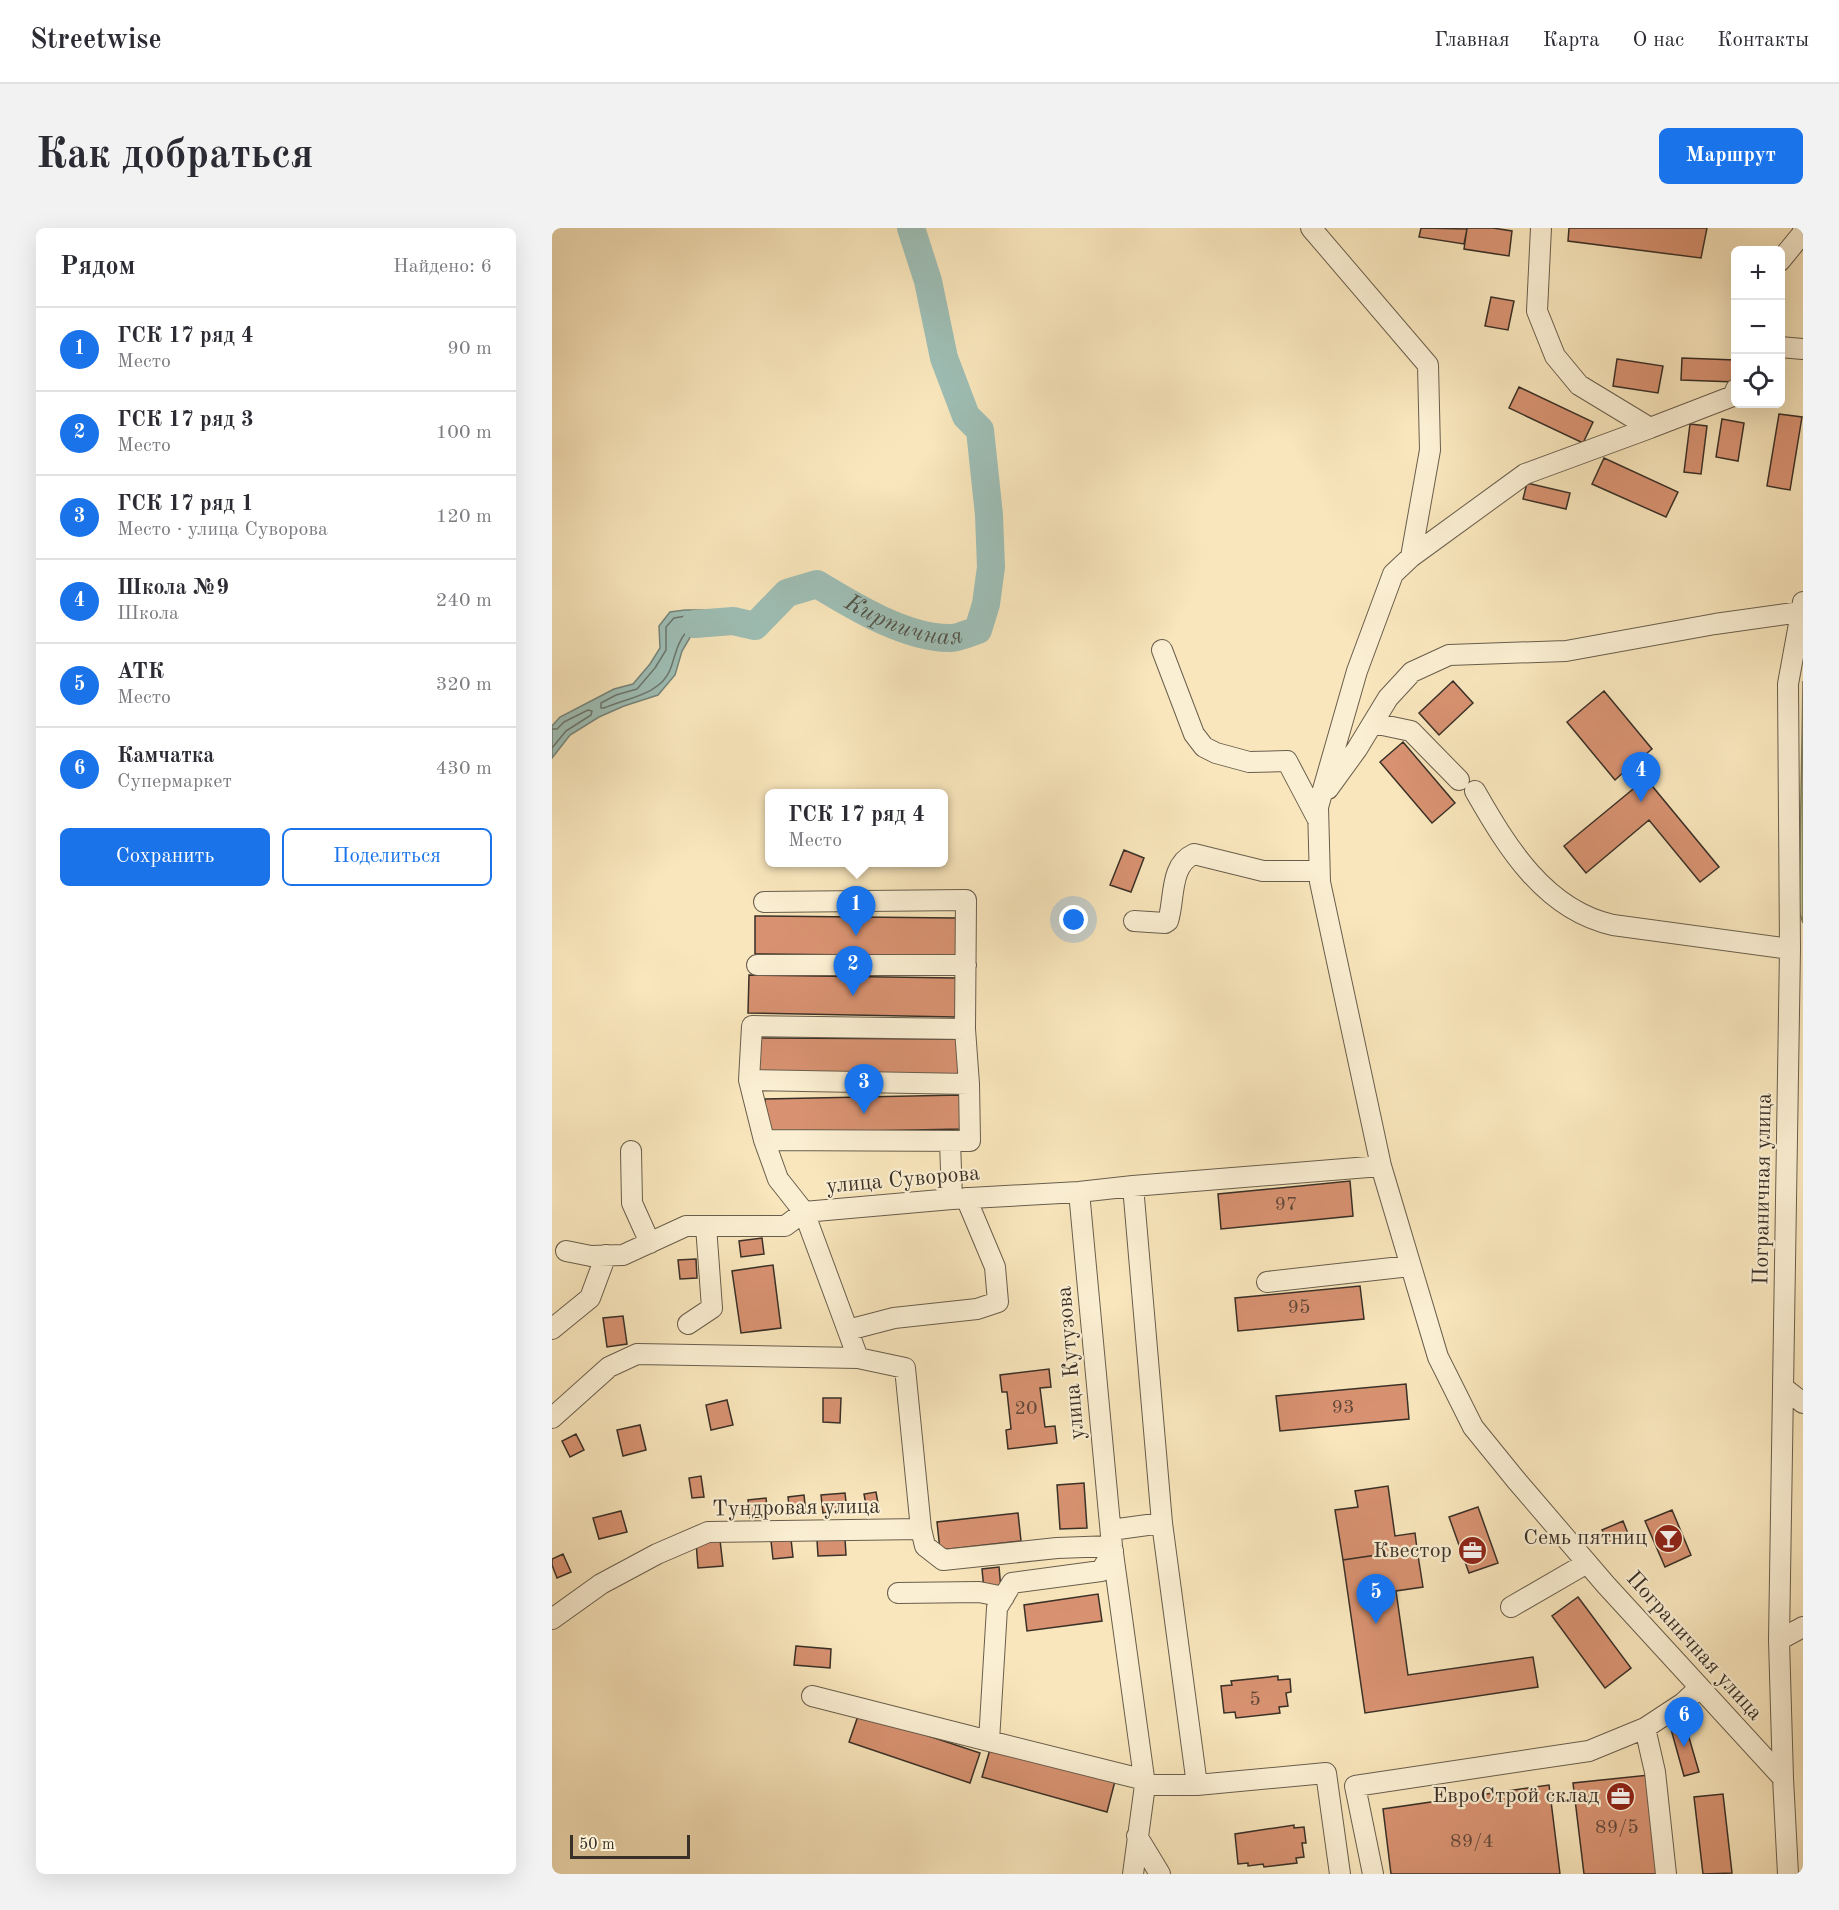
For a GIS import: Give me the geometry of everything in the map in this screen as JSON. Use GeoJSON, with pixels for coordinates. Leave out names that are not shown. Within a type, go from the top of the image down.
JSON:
{"type":"FeatureCollection","features":[{"type":"Feature","properties":{"kind":"street"},"geometry":{"type":"LineString","coordinates":[[1311,228],[1428,365],[1430,450],[1411,557]]}},
{"type":"Feature","properties":{"kind":"street"},"geometry":{"type":"LineString","coordinates":[[1541,228],[1537,311],[1556,356],[1580,385],[1650,428]]}},
{"type":"Feature","properties":{"kind":"street"},"geometry":{"type":"LineString","coordinates":[[1785,255],[1803,230]]}},
{"type":"Feature","properties":{"kind":"street"},"geometry":{"type":"LineString","coordinates":[[1785,347],[1803,349]]}},
{"type":"Feature","properties":{"kind":"street"},"geometry":{"type":"LineString","coordinates":[[1318,809],[1357,672],[1393,574],[1411,557],[1525,474],[1731,397]]}},
{"type":"Feature","properties":{"kind":"street"},"geometry":{"type":"LineString","coordinates":[[1318,809],[1388,698],[1412,672],[1449,655],[1566,651],[1802,607]]}},
{"type":"Feature","properties":{"kind":"street","name":"Пограничная улица"},"geometry":{"type":"LineString","coordinates":[[1788,1874],[1779,1640],[1784,1388],[1795,1208],[1788,684],[1802,607]]}},
{"type":"Feature","properties":{"kind":"street"},"geometry":{"type":"LineString","coordinates":[[1162,650],[1194,734],[1204,747],[1216,753],[1249,762],[1287,761],[1318,809]]}},
{"type":"Feature","properties":{"kind":"street"},"geometry":{"type":"LineString","coordinates":[[1373,723],[1411,731],[1467,785],[1525,867],[1552,894],[1586,918],[1613,925],[1790,949]]}},
{"type":"Feature","properties":{"kind":"street","name":"Пограничная улица"},"geometry":{"type":"LineString","coordinates":[[1318,809],[1318,871],[1382,1166],[1438,1357],[1473,1427],[1587,1563],[1783,1778]]}},
{"type":"Feature","properties":{"kind":"street"},"geometry":{"type":"LineString","coordinates":[[1134,921],[1166,923],[1168,921],[1173,889],[1179,870],[1185,860],[1194,854],[1263,871],[1318,871]]}},
{"type":"Feature","properties":{"kind":"street"},"geometry":{"type":"LineString","coordinates":[[764,902],[966,900],[965,1029],[970,1141],[764,1140]]}},
{"type":"Feature","properties":{"kind":"street"},"geometry":{"type":"LineString","coordinates":[[757,965],[966,965]]}},
{"type":"Feature","properties":{"kind":"street"},"geometry":{"type":"LineString","coordinates":[[566,1251],[591,1256],[623,1255],[686,1226],[785,1226],[804,1212],[778,1179],[764,1140],[749,1080],[752,1026],[965,1029]]}},
{"type":"Feature","properties":{"kind":"street"},"geometry":{"type":"LineString","coordinates":[[749,1080],[969,1084]]}},
{"type":"Feature","properties":{"kind":"street"},"geometry":{"type":"LineString","coordinates":[[848,1330],[894,1318],[977,1309],[998,1302],[995,1267],[959,1198],[950,1141]]}},
{"type":"Feature","properties":{"kind":"street"},"geometry":{"type":"LineString","coordinates":[[631,1151],[632,1203],[650,1243]]}},
{"type":"Feature","properties":{"kind":"street","name":"улица Суворова"},"geometry":{"type":"LineString","coordinates":[[858,1358],[804,1212],[959,1198],[1079,1192],[1133,1185],[1382,1166]]}},
{"type":"Feature","properties":{"kind":"street"},"geometry":{"type":"LineString","coordinates":[[1133,1185],[1162,1523],[1197,1785]]}},
{"type":"Feature","properties":{"kind":"street","name":"улица Кутузова"},"geometry":{"type":"LineString","coordinates":[[1079,1192],[1112,1543],[1145,1782],[1133,1874]]}},
{"type":"Feature","properties":{"kind":"street"},"geometry":{"type":"LineString","coordinates":[[688,1324],[712,1308],[706,1226]]}},
{"type":"Feature","properties":{"kind":"street"},"geometry":{"type":"LineString","coordinates":[[552,1329],[590,1298],[606,1255]]}},
{"type":"Feature","properties":{"kind":"street"},"geometry":{"type":"LineString","coordinates":[[1267,1282],[1410,1266]]}},
{"type":"Feature","properties":{"kind":"street"},"geometry":{"type":"LineString","coordinates":[[552,1418],[609,1366],[637,1354],[858,1358],[905,1368],[921,1529],[925,1546],[943,1560],[1112,1543],[1162,1523]]}},
{"type":"Feature","properties":{"kind":"street"},"geometry":{"type":"LineString","coordinates":[[1784,1388],[1803,1403]]}},
{"type":"Feature","properties":{"kind":"street","name":"Тундровая улица"},"geometry":{"type":"LineString","coordinates":[[552,1619],[601,1584],[657,1554],[708,1532],[921,1529]]}},
{"type":"Feature","properties":{"kind":"street"},"geometry":{"type":"LineString","coordinates":[[988,1741],[997,1608],[1012,1583],[1101,1571],[1112,1543]]}},
{"type":"Feature","properties":{"kind":"street"},"geometry":{"type":"LineString","coordinates":[[1511,1607],[1587,1563]]}},
{"type":"Feature","properties":{"kind":"street"},"geometry":{"type":"LineString","coordinates":[[898,1593],[979,1592],[1004,1598]]}},
{"type":"Feature","properties":{"kind":"street"},"geometry":{"type":"LineString","coordinates":[[1779,1640],[1803,1627]]}},
{"type":"Feature","properties":{"kind":"street"},"geometry":{"type":"LineString","coordinates":[[1373,1874],[1355,1785],[1589,1752],[1645,1728],[1683,1703],[1699,1688]]}},
{"type":"Feature","properties":{"kind":"street"},"geometry":{"type":"LineString","coordinates":[[812,1696],[1145,1782],[1197,1785],[1326,1773],[1340,1874]]}},
{"type":"Feature","properties":{"kind":"street"},"geometry":{"type":"LineString","coordinates":[[1645,1728],[1655,1773],[1666,1874]]}},
{"type":"Feature","properties":{"kind":"street"},"geometry":{"type":"LineString","coordinates":[[1137,1836],[1160,1874]]}},
{"type":"Feature","properties":{"kind":"green space"},"geometry":{"type":"Polygon","coordinates":[[[1803,681],[1803,923],[1799,911],[1803,681]]]}},
{"type":"Feature","properties":{"kind":"water"},"geometry":{"type":"Polygon","coordinates":[[[707,610],[733,621],[717,628],[692,634],[682,651],[675,675],[658,695],[599,717],[570,735],[552,758],[552,726],[560,717],[614,689],[633,684],[660,648],[659,626],[670,612],[707,610]]]}},
{"type":"Feature","properties":{"kind":"building"},"geometry":{"type":"Polygon","coordinates":[[[1421,228],[1467,229],[1464,244],[1419,237],[1421,228]]]}},
{"type":"Feature","properties":{"kind":"building"},"geometry":{"type":"Polygon","coordinates":[[[1467,228],[1512,231],[1509,256],[1464,249],[1467,228]]]}},
{"type":"Feature","properties":{"kind":"building"},"geometry":{"type":"Polygon","coordinates":[[[1569,228],[1707,228],[1701,258],[1568,241],[1569,228]]]}},
{"type":"Feature","properties":{"kind":"building"},"geometry":{"type":"Polygon","coordinates":[[[1491,297],[1514,301],[1508,330],[1485,326],[1491,297]]]}},
{"type":"Feature","properties":{"kind":"building"},"geometry":{"type":"Polygon","coordinates":[[[1682,358],[1731,360],[1731,382],[1681,380],[1682,358]]]}},
{"type":"Feature","properties":{"kind":"building"},"geometry":{"type":"Polygon","coordinates":[[[1617,359],[1663,366],[1658,393],[1613,386],[1617,359]]]}},
{"type":"Feature","properties":{"kind":"building"},"geometry":{"type":"Polygon","coordinates":[[[1519,387],[1593,422],[1583,443],[1509,408],[1519,387]]]}},
{"type":"Feature","properties":{"kind":"building"},"geometry":{"type":"Polygon","coordinates":[[[1779,414],[1802,417],[1790,490],[1767,486],[1779,414]]]}},
{"type":"Feature","properties":{"kind":"building"},"geometry":{"type":"Polygon","coordinates":[[[1722,419],[1744,423],[1738,461],[1716,457],[1722,419]]]}},
{"type":"Feature","properties":{"kind":"building"},"geometry":{"type":"Polygon","coordinates":[[[1690,424],[1707,426],[1701,474],[1684,472],[1690,424]]]}},
{"type":"Feature","properties":{"kind":"building"},"geometry":{"type":"Polygon","coordinates":[[[1604,458],[1678,492],[1666,517],[1592,484],[1604,458]]]}},
{"type":"Feature","properties":{"kind":"building"},"geometry":{"type":"Polygon","coordinates":[[[1527,483],[1570,493],[1566,509],[1523,499],[1527,483]]]}},
{"type":"Feature","properties":{"kind":"building"},"geometry":{"type":"Polygon","coordinates":[[[1453,681],[1473,703],[1439,735],[1419,713],[1453,681]]]}},
{"type":"Feature","properties":{"kind":"building"},"geometry":{"type":"Polygon","coordinates":[[[1604,691],[1652,749],[1634,764],[1719,867],[1700,882],[1649,820],[1586,873],[1564,846],[1638,785],[1626,770],[1615,780],[1567,722],[1604,691]]]}},
{"type":"Feature","properties":{"kind":"building"},"geometry":{"type":"Polygon","coordinates":[[[1403,742],[1455,803],[1432,823],[1380,762],[1403,742]]]}},
{"type":"Feature","properties":{"kind":"building"},"geometry":{"type":"Polygon","coordinates":[[[1124,850],[1144,858],[1131,892],[1110,885],[1124,850]]]}},
{"type":"Feature","properties":{"kind":"building"},"geometry":{"type":"Polygon","coordinates":[[[755,916],[956,918],[956,956],[755,954],[755,916]]]}},
{"type":"Feature","properties":{"kind":"building"},"geometry":{"type":"Polygon","coordinates":[[[749,975],[957,978],[956,1017],[748,1013],[749,975]]]}},
{"type":"Feature","properties":{"kind":"building"},"geometry":{"type":"Polygon","coordinates":[[[758,1038],[959,1039],[959,1074],[758,1073],[758,1038]]]}},
{"type":"Feature","properties":{"kind":"building"},"geometry":{"type":"Polygon","coordinates":[[[961,1095],[962,1129],[766,1133],[765,1099],[961,1095]]]}},
{"type":"Feature","properties":{"kind":"building"},"geometry":{"type":"Polygon","coordinates":[[[1350,1181],[1353,1216],[1221,1229],[1218,1194],[1350,1181]]]}},
{"type":"Feature","properties":{"kind":"building"},"geometry":{"type":"Polygon","coordinates":[[[762,1238],[764,1254],[741,1257],[739,1241],[762,1238]]]}},
{"type":"Feature","properties":{"kind":"building"},"geometry":{"type":"Polygon","coordinates":[[[696,1259],[697,1278],[680,1279],[678,1260],[696,1259]]]}},
{"type":"Feature","properties":{"kind":"building"},"geometry":{"type":"Polygon","coordinates":[[[773,1265],[781,1328],[741,1333],[732,1271],[773,1265]]]}},
{"type":"Feature","properties":{"kind":"building"},"geometry":{"type":"Polygon","coordinates":[[[1360,1286],[1364,1319],[1238,1331],[1235,1298],[1360,1286]]]}},
{"type":"Feature","properties":{"kind":"building"},"geometry":{"type":"Polygon","coordinates":[[[623,1316],[627,1344],[607,1347],[603,1318],[623,1316]]]}},
{"type":"Feature","properties":{"kind":"building"},"geometry":{"type":"Polygon","coordinates":[[[1049,1369],[1051,1387],[1040,1388],[1045,1427],[1055,1426],[1057,1443],[1008,1449],[1006,1430],[1011,1429],[1007,1392],[1002,1392],[1000,1375],[1049,1369]]]}},
{"type":"Feature","properties":{"kind":"building"},"geometry":{"type":"Polygon","coordinates":[[[1406,1384],[1409,1419],[1280,1431],[1276,1396],[1406,1384]]]}},
{"type":"Feature","properties":{"kind":"building"},"geometry":{"type":"Polygon","coordinates":[[[823,1398],[841,1398],[840,1423],[823,1422],[823,1398]]]}},
{"type":"Feature","properties":{"kind":"building"},"geometry":{"type":"Polygon","coordinates":[[[727,1400],[733,1425],[711,1430],[706,1405],[727,1400]]]}},
{"type":"Feature","properties":{"kind":"building"},"geometry":{"type":"Polygon","coordinates":[[[640,1425],[646,1450],[623,1456],[617,1430],[640,1425]]]}},
{"type":"Feature","properties":{"kind":"building"},"geometry":{"type":"Polygon","coordinates":[[[576,1434],[584,1450],[570,1457],[562,1441],[576,1434]]]}},
{"type":"Feature","properties":{"kind":"building"},"geometry":{"type":"Polygon","coordinates":[[[701,1476],[704,1497],[692,1498],[689,1478],[701,1476]]]}},
{"type":"Feature","properties":{"kind":"building"},"geometry":{"type":"Polygon","coordinates":[[[1084,1483],[1087,1528],[1060,1529],[1057,1485],[1084,1483]]]}},
{"type":"Feature","properties":{"kind":"building"},"geometry":{"type":"Polygon","coordinates":[[[1388,1486],[1395,1536],[1415,1533],[1417,1549],[1343,1560],[1335,1510],[1358,1507],[1355,1491],[1388,1486]]]}},
{"type":"Feature","properties":{"kind":"building"},"geometry":{"type":"Polygon","coordinates":[[[876,1492],[879,1509],[867,1511],[864,1494],[876,1492]]]}},
{"type":"Feature","properties":{"kind":"building"},"geometry":{"type":"Polygon","coordinates":[[[845,1493],[847,1511],[823,1513],[821,1495],[845,1493]]]}},
{"type":"Feature","properties":{"kind":"building"},"geometry":{"type":"Polygon","coordinates":[[[804,1495],[806,1513],[790,1515],[788,1497],[804,1495]]]}},
{"type":"Feature","properties":{"kind":"building"},"geometry":{"type":"Polygon","coordinates":[[[766,1498],[768,1516],[750,1518],[748,1500],[766,1498]]]}},
{"type":"Feature","properties":{"kind":"building"},"geometry":{"type":"Polygon","coordinates":[[[1478,1507],[1498,1563],[1469,1573],[1449,1517],[1478,1507]]]}},
{"type":"Feature","properties":{"kind":"building","name":"Семь пятниц"},"geometry":{"type":"Polygon","coordinates":[[[1672,1510],[1691,1555],[1665,1567],[1645,1521],[1672,1510]]]}},
{"type":"Feature","properties":{"kind":"building"},"geometry":{"type":"Polygon","coordinates":[[[621,1511],[627,1532],[599,1539],[593,1518],[621,1511]]]}},
{"type":"Feature","properties":{"kind":"building"},"geometry":{"type":"Polygon","coordinates":[[[1018,1513],[1021,1541],[940,1550],[937,1522],[1018,1513]]]}},
{"type":"Feature","properties":{"kind":"building"},"geometry":{"type":"Polygon","coordinates":[[[1623,1521],[1629,1536],[1609,1544],[1602,1530],[1623,1521]]]}},
{"type":"Feature","properties":{"kind":"building"},"geometry":{"type":"Polygon","coordinates":[[[791,1539],[793,1557],[773,1559],[771,1541],[791,1539]]]}},
{"type":"Feature","properties":{"kind":"building"},"geometry":{"type":"Polygon","coordinates":[[[845,1539],[846,1555],[818,1556],[817,1540],[845,1539]]]}},
{"type":"Feature","properties":{"kind":"building"},"geometry":{"type":"Polygon","coordinates":[[[720,1540],[723,1566],[698,1568],[696,1542],[720,1540]]]}},
{"type":"Feature","properties":{"kind":"building"},"geometry":{"type":"Polygon","coordinates":[[[1417,1549],[1423,1587],[1396,1591],[1408,1675],[1533,1657],[1538,1687],[1365,1713],[1343,1560],[1417,1549]]]}},
{"type":"Feature","properties":{"kind":"building"},"geometry":{"type":"Polygon","coordinates":[[[563,1554],[571,1572],[557,1578],[552,1559],[563,1554]]]}},
{"type":"Feature","properties":{"kind":"building"},"geometry":{"type":"Polygon","coordinates":[[[999,1567],[1001,1589],[984,1590],[982,1569],[999,1567]]]}},
{"type":"Feature","properties":{"kind":"building"},"geometry":{"type":"Polygon","coordinates":[[[1098,1594],[1102,1621],[1027,1631],[1024,1605],[1098,1594]]]}},
{"type":"Feature","properties":{"kind":"building"},"geometry":{"type":"Polygon","coordinates":[[[1578,1597],[1631,1668],[1605,1688],[1552,1616],[1578,1597]]]}},
{"type":"Feature","properties":{"kind":"building"},"geometry":{"type":"Polygon","coordinates":[[[796,1646],[831,1649],[830,1668],[794,1665],[796,1646]]]}},
{"type":"Feature","properties":{"kind":"building"},"geometry":{"type":"Polygon","coordinates":[[[1278,1676],[1278,1680],[1290,1679],[1291,1692],[1286,1693],[1288,1706],[1279,1707],[1280,1713],[1236,1718],[1235,1712],[1224,1713],[1221,1686],[1232,1685],[1231,1681],[1278,1676]]]}},
{"type":"Feature","properties":{"kind":"building"},"geometry":{"type":"Polygon","coordinates":[[[859,1713],[980,1753],[970,1783],[849,1742],[859,1713]]]}},
{"type":"Feature","properties":{"kind":"building"},"geometry":{"type":"Polygon","coordinates":[[[1683,1717],[1699,1772],[1684,1776],[1669,1722],[1683,1717]]]}},
{"type":"Feature","properties":{"kind":"building"},"geometry":{"type":"Polygon","coordinates":[[[991,1746],[1115,1781],[1107,1812],[982,1777],[991,1746]]]}},
{"type":"Feature","properties":{"kind":"building"},"geometry":{"type":"Polygon","coordinates":[[[1649,1775],[1660,1874],[1584,1874],[1573,1783],[1649,1775]]]}},
{"type":"Feature","properties":{"kind":"building"},"geometry":{"type":"Polygon","coordinates":[[[1549,1785],[1560,1874],[1391,1874],[1383,1809],[1549,1785]]]}},
{"type":"Feature","properties":{"kind":"building"},"geometry":{"type":"Polygon","coordinates":[[[1723,1794],[1732,1873],[1703,1874],[1694,1797],[1723,1794]]]}},
{"type":"Feature","properties":{"kind":"building"},"geometry":{"type":"Polygon","coordinates":[[[1294,1825],[1294,1828],[1304,1827],[1306,1843],[1302,1843],[1304,1857],[1296,1858],[1297,1863],[1264,1867],[1263,1864],[1248,1866],[1248,1863],[1238,1864],[1235,1834],[1294,1825]]]}},
{"type":"Feature","properties":{"kind":"waterway","name":"Кирпичная"},"geometry":{"type":"LineString","coordinates":[[695,624],[733,621],[755,626],[787,593],[817,584],[881,620],[917,633],[951,638],[978,630],[986,604],[991,567],[989,515],[980,430],[966,416],[944,358],[928,281],[911,228]]}},
{"type":"Feature","properties":{"kind":"place","name":"Школа №9"},"geometry":{"type":"Point","coordinates":[1641,802]}},
{"type":"Feature","properties":{"kind":"place","name":"ГСК 17 ряд 4"},"geometry":{"type":"Point","coordinates":[856,936]}},
{"type":"Feature","properties":{"kind":"place","name":"ГСК 17 ряд 3"},"geometry":{"type":"Point","coordinates":[853,996]}},
{"type":"Feature","properties":{"kind":"place","name":"ГСК 17 ряд 1"},"geometry":{"type":"Point","coordinates":[864,1114]}},
{"type":"Feature","properties":{"kind":"place","name":"Семь пятниц"},"geometry":{"type":"Point","coordinates":[1668,1538]}},
{"type":"Feature","properties":{"kind":"place","name":"Квестор"},"geometry":{"type":"Point","coordinates":[1473,1551]}},
{"type":"Feature","properties":{"kind":"place","name":"АТК"},"geometry":{"type":"Point","coordinates":[1376,1624]}},
{"type":"Feature","properties":{"kind":"place","name":"Камчатка"},"geometry":{"type":"Point","coordinates":[1684,1747]}},
{"type":"Feature","properties":{"kind":"place","name":"ЕвроСтрой склад"},"geometry":{"type":"Point","coordinates":[1620,1796]}}]}
